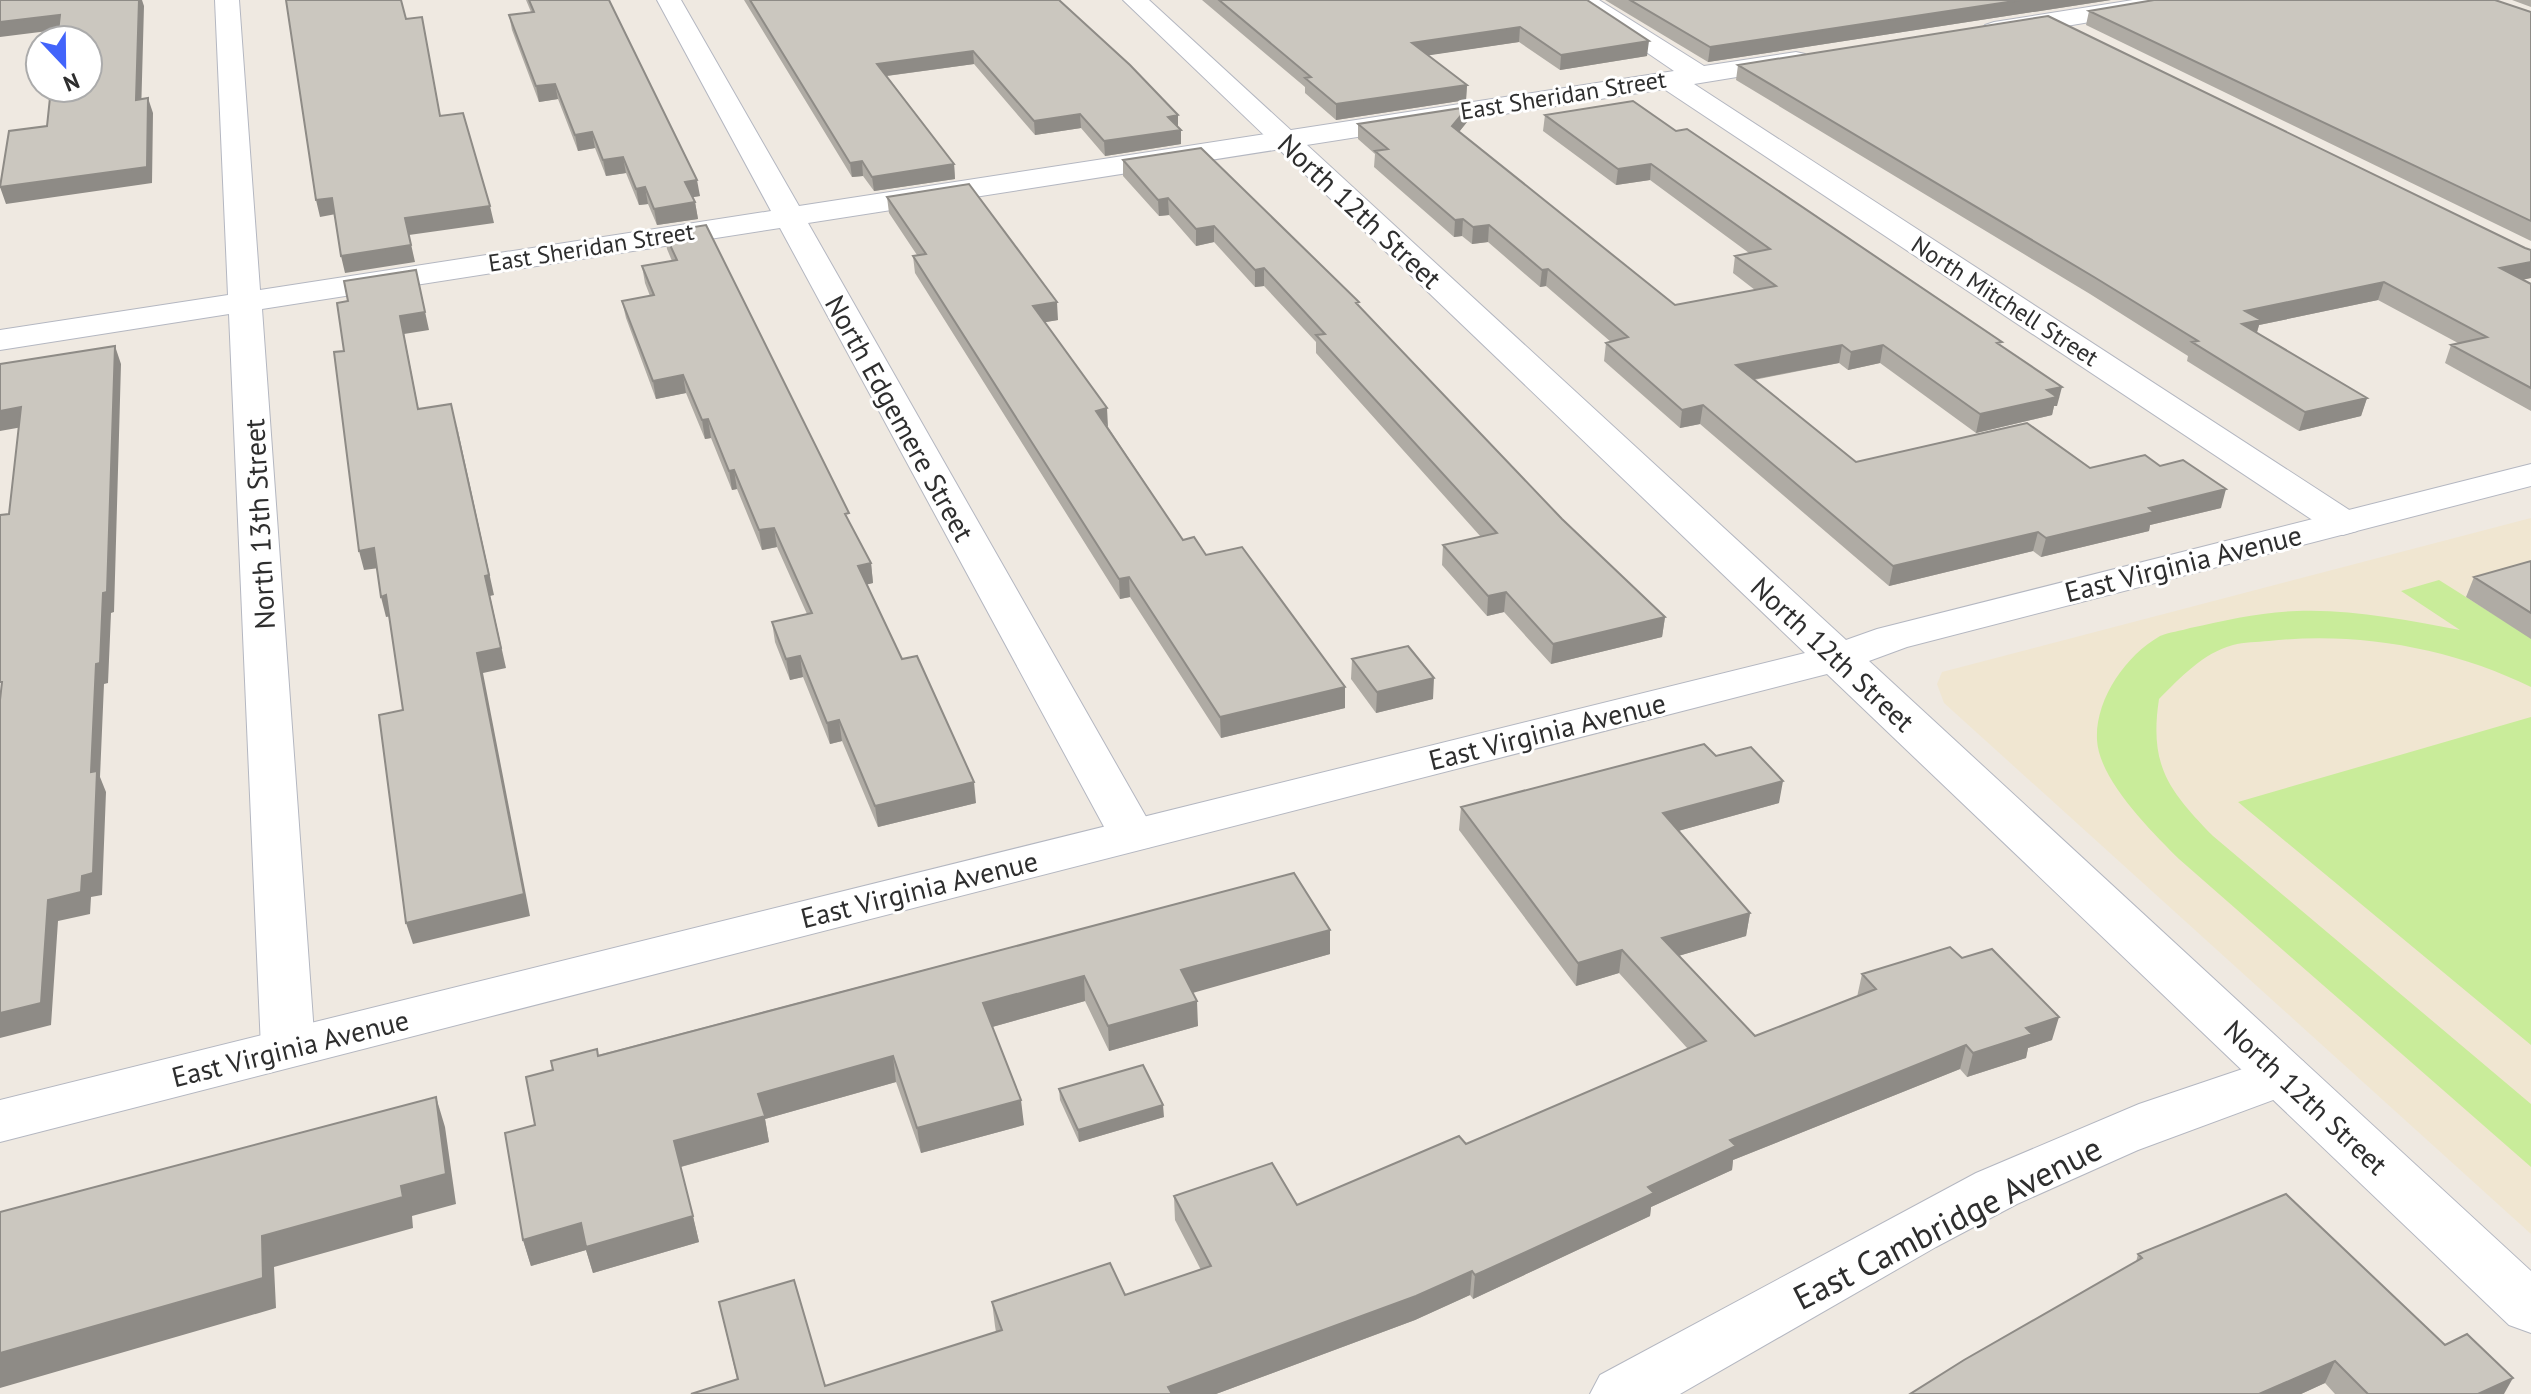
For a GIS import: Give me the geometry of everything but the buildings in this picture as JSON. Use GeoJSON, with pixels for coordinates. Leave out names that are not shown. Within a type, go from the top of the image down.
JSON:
{"type":"FeatureCollection","features":[{"type":"Feature","properties":{"kind":"street","name":"North 13th Street"},"geometry":{"type":"LineString","coordinates":[[227,0],[288,1048]]}},
{"type":"Feature","properties":{"kind":"street","name":"North Edgemere Street"},"geometry":{"type":"LineString","coordinates":[[669,0],[1133,836]]}},
{"type":"Feature","properties":{"kind":"street","name":"North 12th Street"},"geometry":{"type":"LineString","coordinates":[[1135,0],[2531,1308]]}},
{"type":"Feature","properties":{"kind":"street","name":"North Mitchell Street"},"geometry":{"type":"LineString","coordinates":[[1582,0],[1683,77],[2343,523]]}},
{"type":"Feature","properties":{"kind":"street"},"geometry":{"type":"LineString","coordinates":[[1962,35],[2052,13],[2179,0]]}},
{"type":"Feature","properties":{"kind":"street"},"geometry":{"type":"LineString","coordinates":[[2052,13],[2099,45]]}},
{"type":"Feature","properties":{"kind":"street","name":"East Sheridan Street"},"geometry":{"type":"LineString","coordinates":[[0,340],[1824,56]]}},
{"type":"Feature","properties":{"kind":"street","name":"East Virginia Avenue"},"geometry":{"type":"LineString","coordinates":[[0,1121],[1838,658],[1892,638],[2531,475]]}},
{"type":"Feature","properties":{"kind":"street","name":"East Virginia Avenue"},"geometry":{"type":"LineString","coordinates":[[1838,658],[1930,658],[2531,504]]}},
{"type":"Feature","properties":{"kind":"street","name":"East Cambridge Avenue"},"geometry":{"type":"LineString","coordinates":[[1622,1394],[1957,1208],[2050,1163],[2183,1109],[2284,1075]]}},
{"type":"Feature","properties":{"kind":"shaded area"},"geometry":{"type":"Polygon","coordinates":[[[2531,518],[2531,1234],[1944,703],[1937,684],[1942,672],[2531,518]]]}},
{"type":"Feature","properties":{"kind":"green space"},"geometry":{"type":"Polygon","coordinates":[[[2439,580],[2531,638],[2531,687],[2469,662],[2403,646],[2336,638],[2242,643],[2202,660],[2159,699],[2157,742],[2165,775],[2184,804],[2213,836],[2531,1104],[2531,1167],[2179,859],[2117,788],[2107,772],[2097,740],[2101,710],[2115,680],[2135,655],[2160,636],[2243,617],[2297,611],[2359,613],[2460,630],[2401,591],[2439,580]]]}},
{"type":"Feature","properties":{"kind":"green space"},"geometry":{"type":"Polygon","coordinates":[[[2531,717],[2531,1045],[2238,802],[2531,717]]]}}]}
